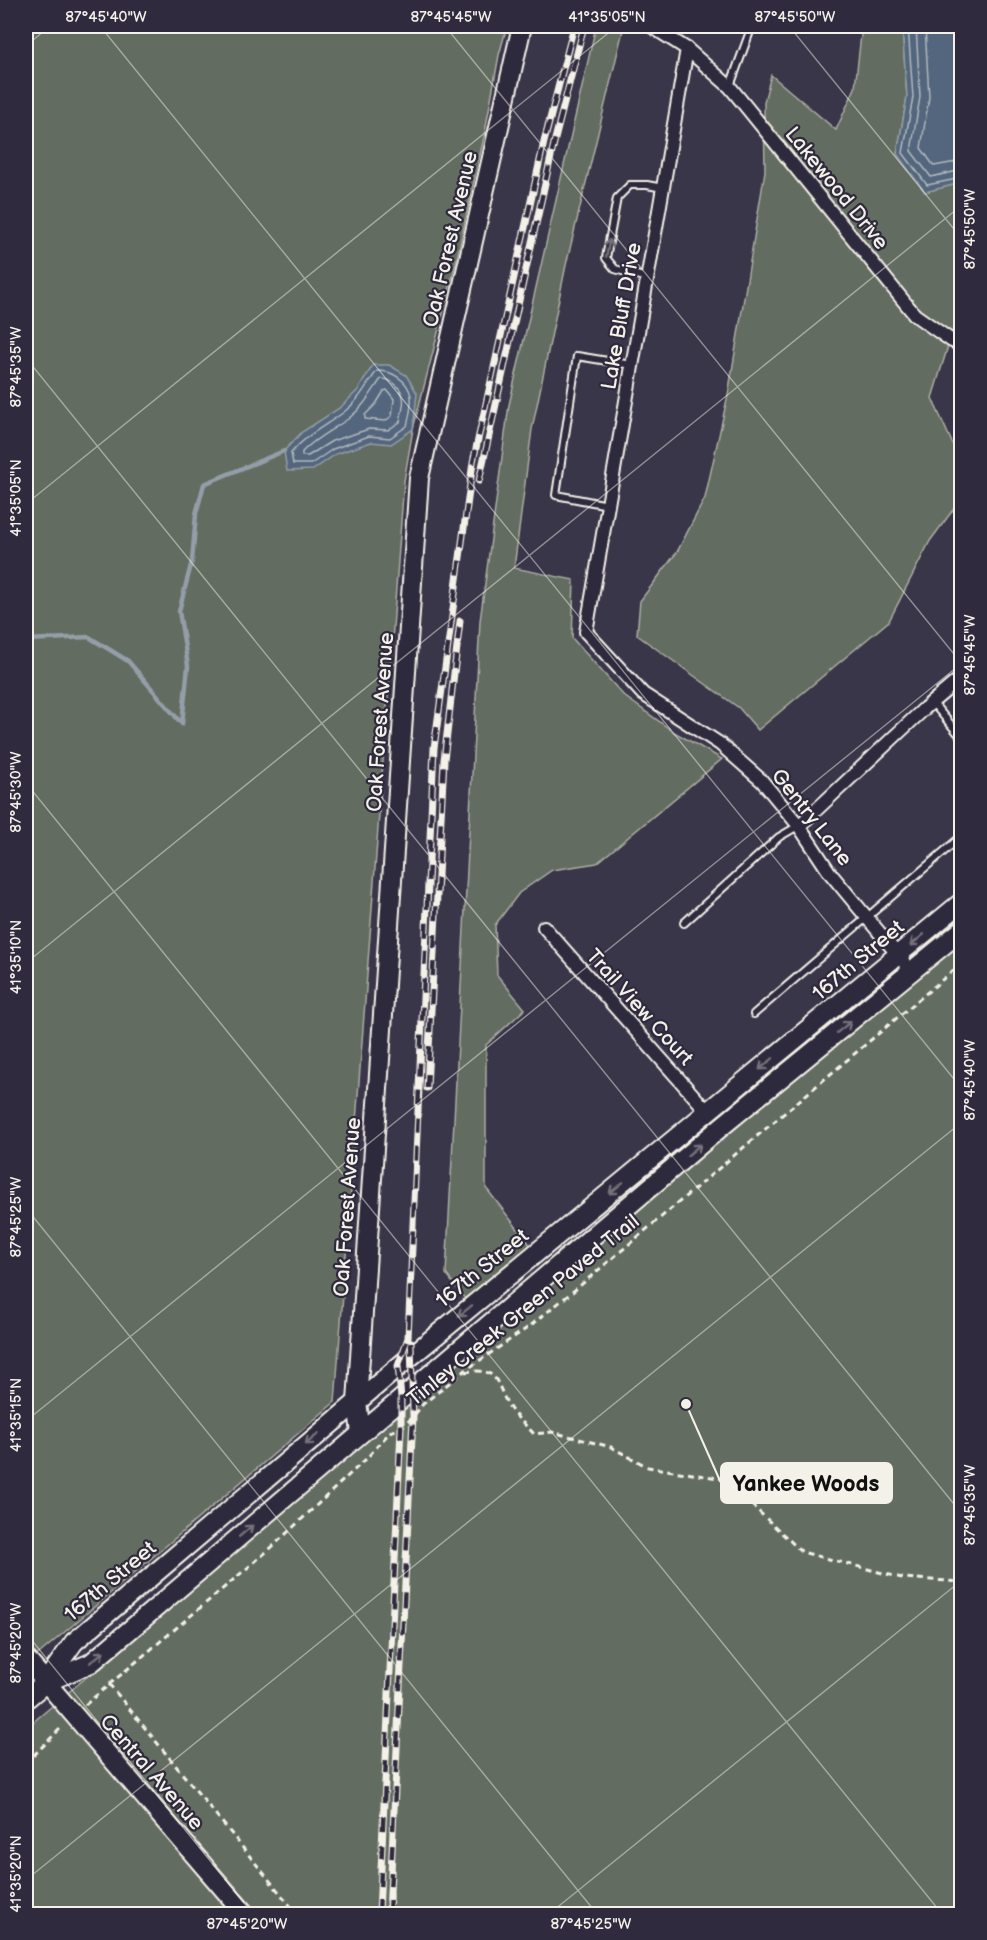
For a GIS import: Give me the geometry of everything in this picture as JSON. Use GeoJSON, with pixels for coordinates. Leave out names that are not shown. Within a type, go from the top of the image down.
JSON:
{"type":"FeatureCollection","features":[{"type":"Feature","properties":{"kind":"main road","name":"Oak Forest Avenue"},"geometry":{"type":"LineString","coordinates":[[361,1433],[357,1402],[419,478],[522,26]]}},
{"type":"Feature","properties":{"kind":"main road","name":"167th Street"},"geometry":{"type":"LineString","coordinates":[[26,1699],[45,1683],[74,1642],[357,1402],[962,902]]}},
{"type":"Feature","properties":{"kind":"main road","name":"167th Street"},"geometry":{"type":"LineString","coordinates":[[45,1683],[91,1663],[721,1127],[962,930]]}},
{"type":"Feature","properties":{"kind":"main road","name":"Central Avenue"},"geometry":{"type":"LineString","coordinates":[[26,1659],[245,1914]]}},
{"type":"Feature","properties":{"kind":"street"},"geometry":{"type":"LineString","coordinates":[[651,26],[687,49]]}},
{"type":"Feature","properties":{"kind":"street","name":"Lakewood Drive"},"geometry":{"type":"LineString","coordinates":[[687,49],[730,87],[915,315],[952,341],[962,345]]}},
{"type":"Feature","properties":{"kind":"street","name":"Lake Bluff Drive"},"geometry":{"type":"LineString","coordinates":[[586,632],[687,49]]}},
{"type":"Feature","properties":{"kind":"street","name":"Gentry Lane"},"geometry":{"type":"LineString","coordinates":[[586,632],[643,694],[720,744],[740,760],[784,806],[830,873],[912,972]]}},
{"type":"Feature","properties":{"kind":"street"},"geometry":{"type":"LineString","coordinates":[[799,826],[962,677]]}},
{"type":"Feature","properties":{"kind":"street","name":"Trail View Court"},"geometry":{"type":"LineString","coordinates":[[543,927],[708,1112]]}},
{"type":"Feature","properties":{"kind":"lane"},"geometry":{"type":"LineString","coordinates":[[730,87],[752,26]]}},
{"type":"Feature","properties":{"kind":"lane"},"geometry":{"type":"LineString","coordinates":[[647,279],[615,269],[606,258],[617,198],[630,184],[663,188]]}},
{"type":"Feature","properties":{"kind":"lane"},"geometry":{"type":"LineString","coordinates":[[608,505],[556,495],[577,356],[632,365]]}},
{"type":"Feature","properties":{"kind":"lane"},"geometry":{"type":"LineString","coordinates":[[932,702],[962,738]]}},
{"type":"Feature","properties":{"kind":"lane"},"geometry":{"type":"LineString","coordinates":[[684,923],[779,837],[799,826]]}},
{"type":"Feature","properties":{"kind":"lane"},"geometry":{"type":"LineString","coordinates":[[754,1014],[962,836]]}},
{"type":"Feature","properties":{"kind":"path","name":"Tinley Creek Green Paved Trail"},"geometry":{"type":"LineString","coordinates":[[297,1914],[109,1684],[271,1548],[366,1460],[390,1432],[401,1428],[413,1417],[423,1404],[463,1372],[530,1326],[584,1282],[962,963]]}},
{"type":"Feature","properties":{"kind":"path"},"geometry":{"type":"LineString","coordinates":[[463,1372],[482,1370],[495,1377],[509,1407],[534,1434],[552,1432],[611,1447],[648,1467],[724,1479],[802,1552],[902,1578],[962,1582]]}},
{"type":"Feature","properties":{"kind":"path"},"geometry":{"type":"LineString","coordinates":[[26,1763],[51,1737]]}},
{"type":"Feature","properties":{"kind":"green space"},"geometry":{"type":"Polygon","coordinates":[[[26,26],[507,26],[455,267],[413,429],[404,481],[335,1402],[26,1665],[26,26]]]}},
{"type":"Feature","properties":{"kind":"green space"},"geometry":{"type":"Polygon","coordinates":[[[596,26],[624,26],[566,265],[532,429],[514,568],[574,580],[572,638],[624,696],[674,732],[722,759],[597,863],[552,870],[519,893],[495,925],[497,975],[525,1009],[486,1045],[486,1188],[531,1246],[465,1299],[446,1274],[480,621],[509,405],[596,26]]]}},
{"type":"Feature","properties":{"kind":"green space"},"geometry":{"type":"Polygon","coordinates":[[[862,26],[902,26],[907,97],[897,154],[925,192],[961,183],[961,304],[932,398],[961,463],[961,499],[930,541],[889,621],[758,730],[739,708],[637,635],[640,601],[677,552],[705,498],[728,395],[765,171],[764,102],[771,75],[836,130],[855,88],[862,26]]]}},
{"type":"Feature","properties":{"kind":"green space"},"geometry":{"type":"Polygon","coordinates":[[[961,938],[961,1914],[26,1914],[26,1728],[376,1433],[626,1218],[961,938]]]}},
{"type":"Feature","properties":{"kind":"water"},"geometry":{"type":"Polygon","coordinates":[[[902,26],[961,26],[961,183],[925,192],[897,154],[907,97],[902,26]]]}},
{"type":"Feature","properties":{"kind":"water"},"geometry":{"type":"Polygon","coordinates":[[[373,365],[389,365],[406,375],[417,393],[413,429],[391,444],[371,442],[336,454],[313,470],[287,471],[284,451],[302,432],[341,407],[358,390],[373,365]]]}},
{"type":"Feature","properties":{"kind":"waterway"},"geometry":{"type":"LineString","coordinates":[[26,640],[89,637],[128,661],[182,724],[188,666],[179,611],[192,561],[196,514],[204,484],[284,451]]}},
{"type":"Feature","properties":{"kind":"railway"},"geometry":{"type":"LineString","coordinates":[[379,1914],[401,1428],[398,1366],[408,1338],[434,748],[473,462],[544,142],[574,26]]}},
{"type":"Feature","properties":{"kind":"railway"},"geometry":{"type":"LineString","coordinates":[[479,481],[554,143],[584,26]]}},
{"type":"Feature","properties":{"kind":"railway"},"geometry":{"type":"LineString","coordinates":[[427,1088],[444,760],[460,621]]}},
{"type":"Feature","properties":{"kind":"railway"},"geometry":{"type":"LineString","coordinates":[[389,1914],[413,1417],[411,1342]]}},
{"type":"Feature","properties":{"kind":"place","name":"Yankee Woods"},"geometry":{"type":"Point","coordinates":[686,1404]}}]}
